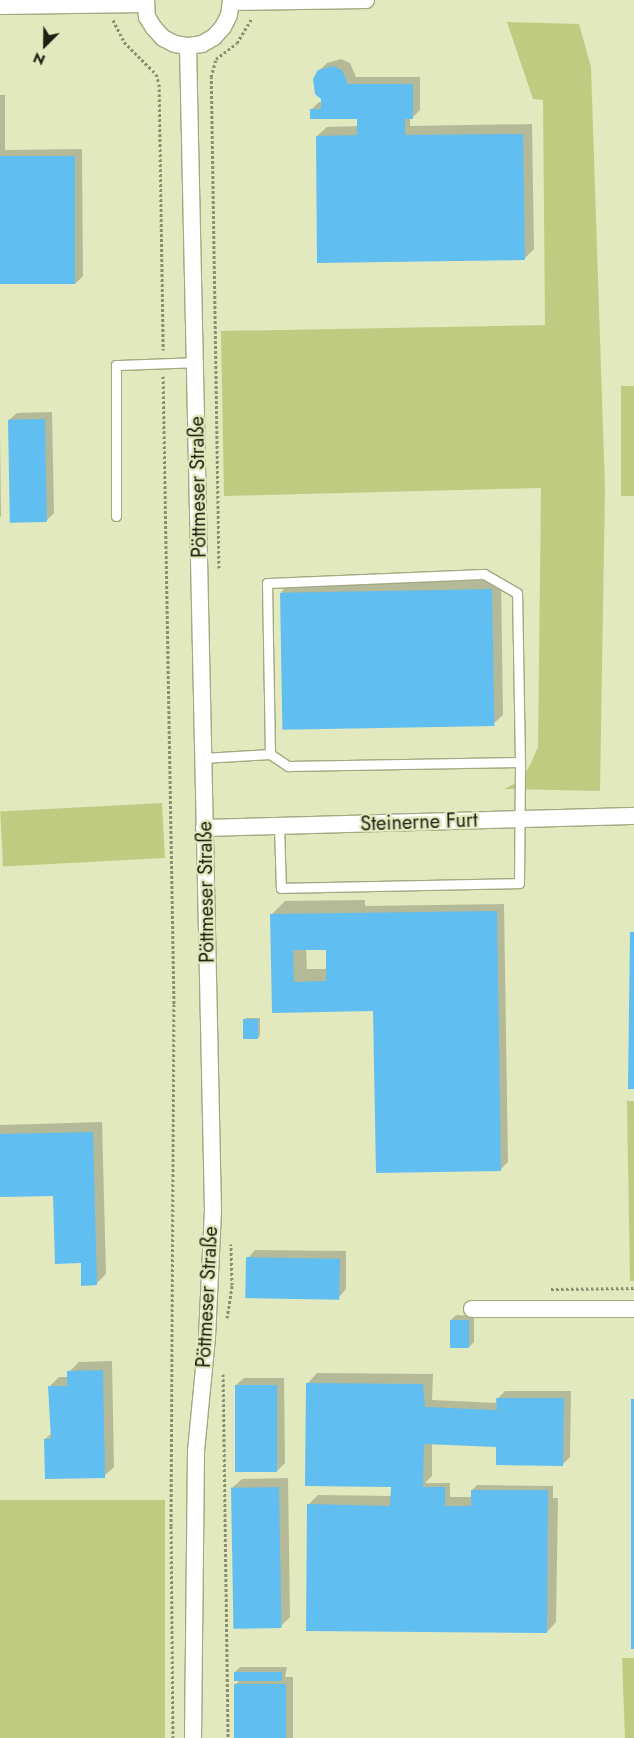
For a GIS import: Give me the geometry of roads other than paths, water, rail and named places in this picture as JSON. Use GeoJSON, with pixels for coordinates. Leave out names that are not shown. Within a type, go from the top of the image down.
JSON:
{"type":"FeatureCollection","features":[{"type":"Feature","properties":{"kind":"street"},"geometry":{"type":"LineString","coordinates":[[0,6],[145,2],[147,17],[163,38],[175,44],[188,46],[202,44],[219,32],[229,15],[231,1],[366,0]]}},
{"type":"Feature","properties":{"kind":"street","name":"Pöttmeser Straße"},"geometry":{"type":"LineString","coordinates":[[188,46],[212,1210],[208,1337],[196,1452],[193,1738]]}},
{"type":"Feature","properties":{"kind":"street","name":"Steinerne Furt"},"geometry":{"type":"LineString","coordinates":[[204,828],[634,816]]}},
{"type":"Feature","properties":{"kind":"street"},"geometry":{"type":"LineString","coordinates":[[472,1309],[634,1308]]}},
{"type":"Feature","properties":{"kind":"lane"},"geometry":{"type":"LineString","coordinates":[[116,516],[116,365],[196,362]]}},
{"type":"Feature","properties":{"kind":"lane"},"geometry":{"type":"LineString","coordinates":[[270,754],[266,583],[484,574],[517,593],[521,819],[519,883],[281,888],[279,826]]}},
{"type":"Feature","properties":{"kind":"lane"},"geometry":{"type":"LineString","coordinates":[[203,758],[270,754],[288,766],[520,762]]}}]}
